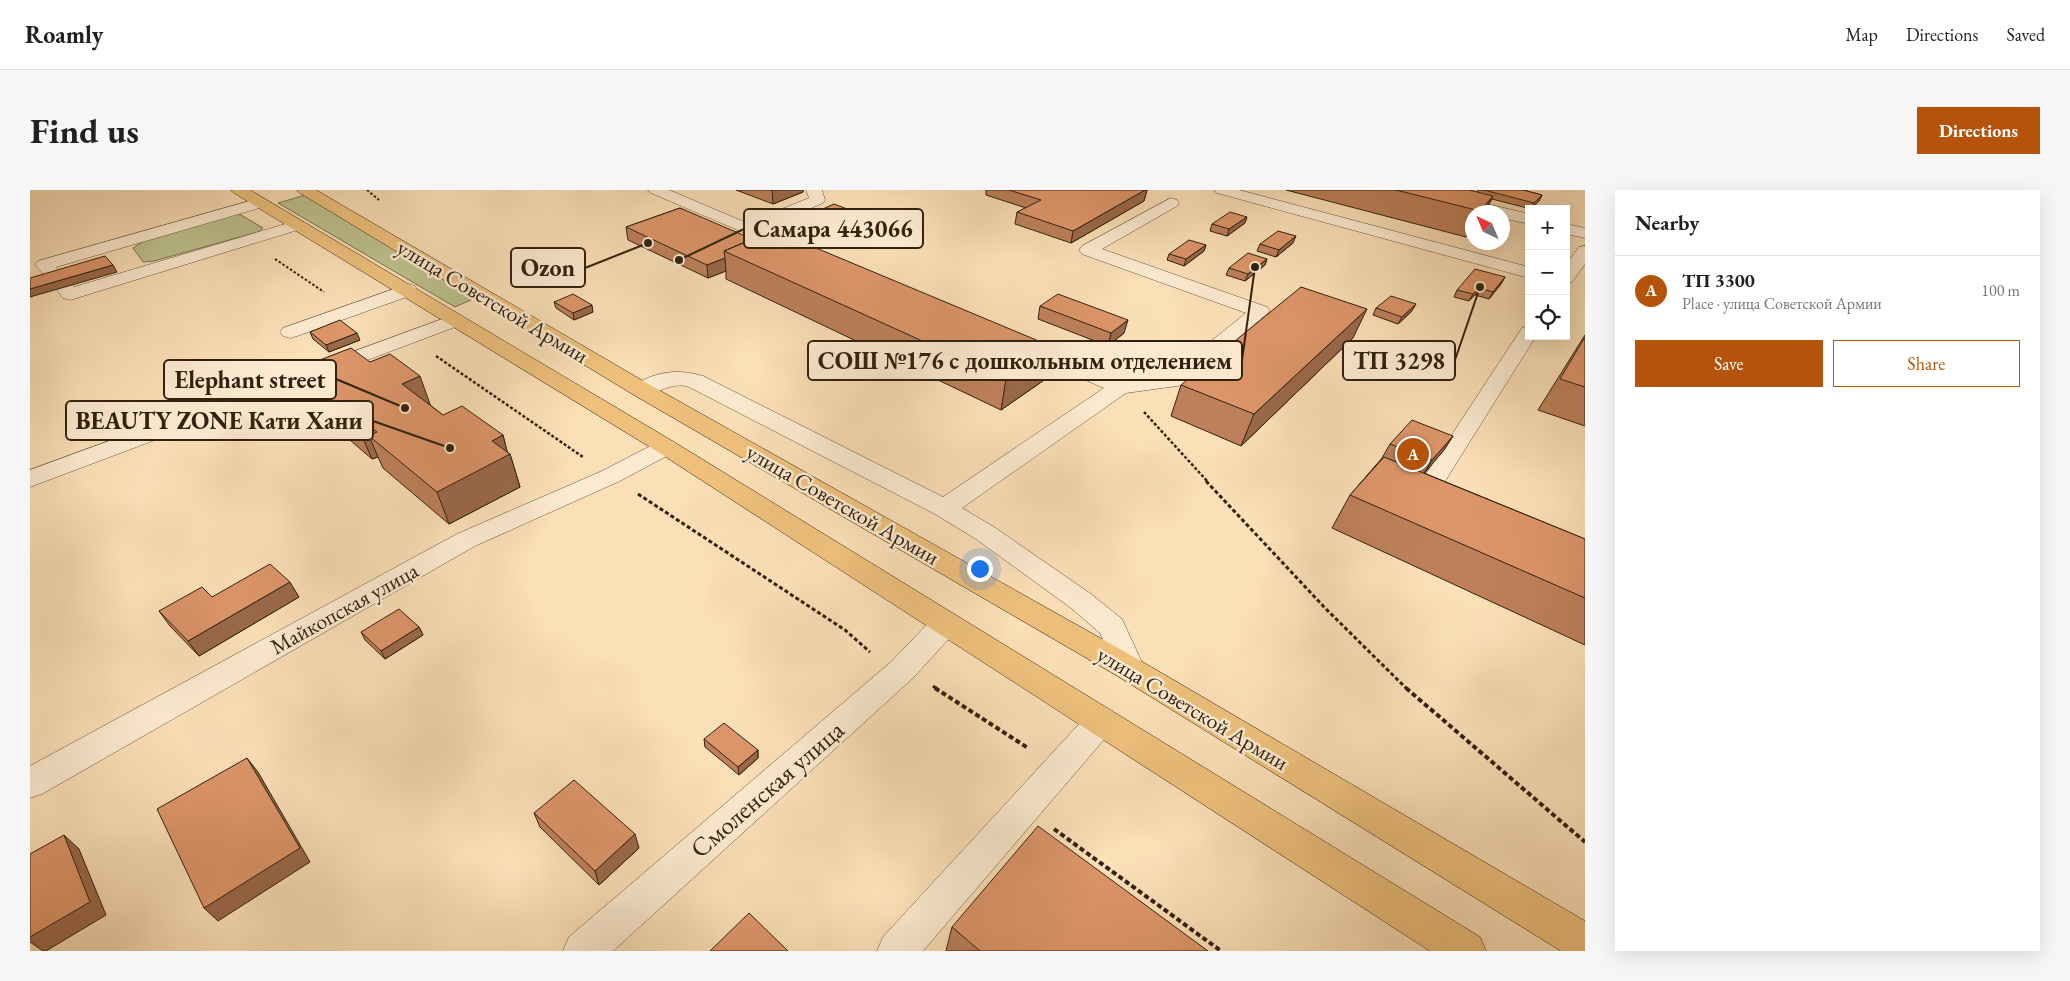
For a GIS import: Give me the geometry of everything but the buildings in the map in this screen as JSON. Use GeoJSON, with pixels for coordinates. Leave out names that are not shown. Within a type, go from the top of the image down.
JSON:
{"type":"FeatureCollection","features":[{"type":"Feature","properties":{"kind":"main road","name":"улица Советской Армии"},"geometry":{"type":"LineString","coordinates":[[239,190],[268,200],[298,226],[408,290],[666,447],[1466,951]]}},
{"type":"Feature","properties":{"kind":"main road","name":"улица Советской Армии"},"geometry":{"type":"LineString","coordinates":[[300,191],[494,301],[642,390],[1130,669],[1585,943]]}},
{"type":"Feature","properties":{"kind":"main road"},"geometry":{"type":"LineString","coordinates":[[456,320],[494,301]]}},
{"type":"Feature","properties":{"kind":"street"},"geometry":{"type":"LineString","coordinates":[[656,190],[802,252]]}},
{"type":"Feature","properties":{"kind":"street"},"geometry":{"type":"LineString","coordinates":[[748,229],[817,200],[814,190]]}},
{"type":"Feature","properties":{"kind":"street"},"geometry":{"type":"LineString","coordinates":[[1222,190],[1525,272]]}},
{"type":"Feature","properties":{"kind":"street"},"geometry":{"type":"LineString","coordinates":[[1411,190],[1470,205]]}},
{"type":"Feature","properties":{"kind":"street"},"geometry":{"type":"LineString","coordinates":[[37,266],[268,200]]}},
{"type":"Feature","properties":{"kind":"street"},"geometry":{"type":"LineString","coordinates":[[944,508],[1120,387],[1176,380],[1260,311],[1088,250],[1171,203]]}},
{"type":"Feature","properties":{"kind":"street"},"geometry":{"type":"LineString","coordinates":[[1510,215],[1525,218]]}},
{"type":"Feature","properties":{"kind":"street"},"geometry":{"type":"LineString","coordinates":[[37,266],[61,282],[70,294],[298,226]]}},
{"type":"Feature","properties":{"kind":"street"},"geometry":{"type":"LineString","coordinates":[[1570,230],[1585,233]]}},
{"type":"Feature","properties":{"kind":"street"},"geometry":{"type":"LineString","coordinates":[[1570,273],[1585,252]]}},
{"type":"Feature","properties":{"kind":"street"},"geometry":{"type":"LineString","coordinates":[[290,332],[408,290]]}},
{"type":"Feature","properties":{"kind":"street"},"geometry":{"type":"LineString","coordinates":[[30,479],[456,320]]}},
{"type":"Feature","properties":{"kind":"street"},"geometry":{"type":"LineString","coordinates":[[1002,337],[1120,387]]}},
{"type":"Feature","properties":{"kind":"street"},"geometry":{"type":"LineString","coordinates":[[1474,508],[1428,489],[1525,338]]}},
{"type":"Feature","properties":{"kind":"street"},"geometry":{"type":"LineString","coordinates":[[642,390],[668,378],[682,377],[695,381],[944,508],[986,533],[1081,601],[1112,627],[1130,669]]}},
{"type":"Feature","properties":{"kind":"street","name":"Майкопская улица"},"geometry":{"type":"LineString","coordinates":[[30,783],[466,540],[611,476],[666,447]]}},
{"type":"Feature","properties":{"kind":"street","name":"Смоленская улица"},"geometry":{"type":"LineString","coordinates":[[583,951],[902,670],[946,623]]}},
{"type":"Feature","properties":{"kind":"street"},"geometry":{"type":"LineString","coordinates":[[897,951],[1102,720]]}},
{"type":"Feature","properties":{"kind":"path"},"geometry":{"type":"LineString","coordinates":[[1120,387],[1333,616],[1387,670],[1438,717],[1585,842]]}},
{"type":"Feature","properties":{"kind":"path"},"geometry":{"type":"LineString","coordinates":[[1025,808],[1221,951]]}},
{"type":"Feature","properties":{"kind":"green space"},"geometry":{"type":"Polygon","coordinates":[[[309,194],[482,295],[455,307],[278,203],[309,194]]]}},
{"type":"Feature","properties":{"kind":"green space"},"geometry":{"type":"Polygon","coordinates":[[[235,214],[241,215],[263,228],[258,232],[154,261],[143,262],[133,248],[148,238],[235,214]]]}},
{"type":"Feature","properties":{"kind":"place","name":"Ozon"},"geometry":{"type":"Point","coordinates":[648,243]}},
{"type":"Feature","properties":{"kind":"place","name":"Самара 443066"},"geometry":{"type":"Point","coordinates":[679,260]}},
{"type":"Feature","properties":{"kind":"place","name":"СОШ №176 с дошкольным отделением"},"geometry":{"type":"Point","coordinates":[1255,267]}},
{"type":"Feature","properties":{"kind":"place","name":"ТП 3298"},"geometry":{"type":"Point","coordinates":[1480,287]}},
{"type":"Feature","properties":{"kind":"place","name":"Elephant street"},"geometry":{"type":"Point","coordinates":[405,408]}},
{"type":"Feature","properties":{"kind":"place","name":"BEAUTY ZONE Кати Хани"},"geometry":{"type":"Point","coordinates":[450,448]}},
{"type":"Feature","properties":{"kind":"place","name":"ТП 3300"},"geometry":{"type":"Point","coordinates":[1413,454]}}]}
